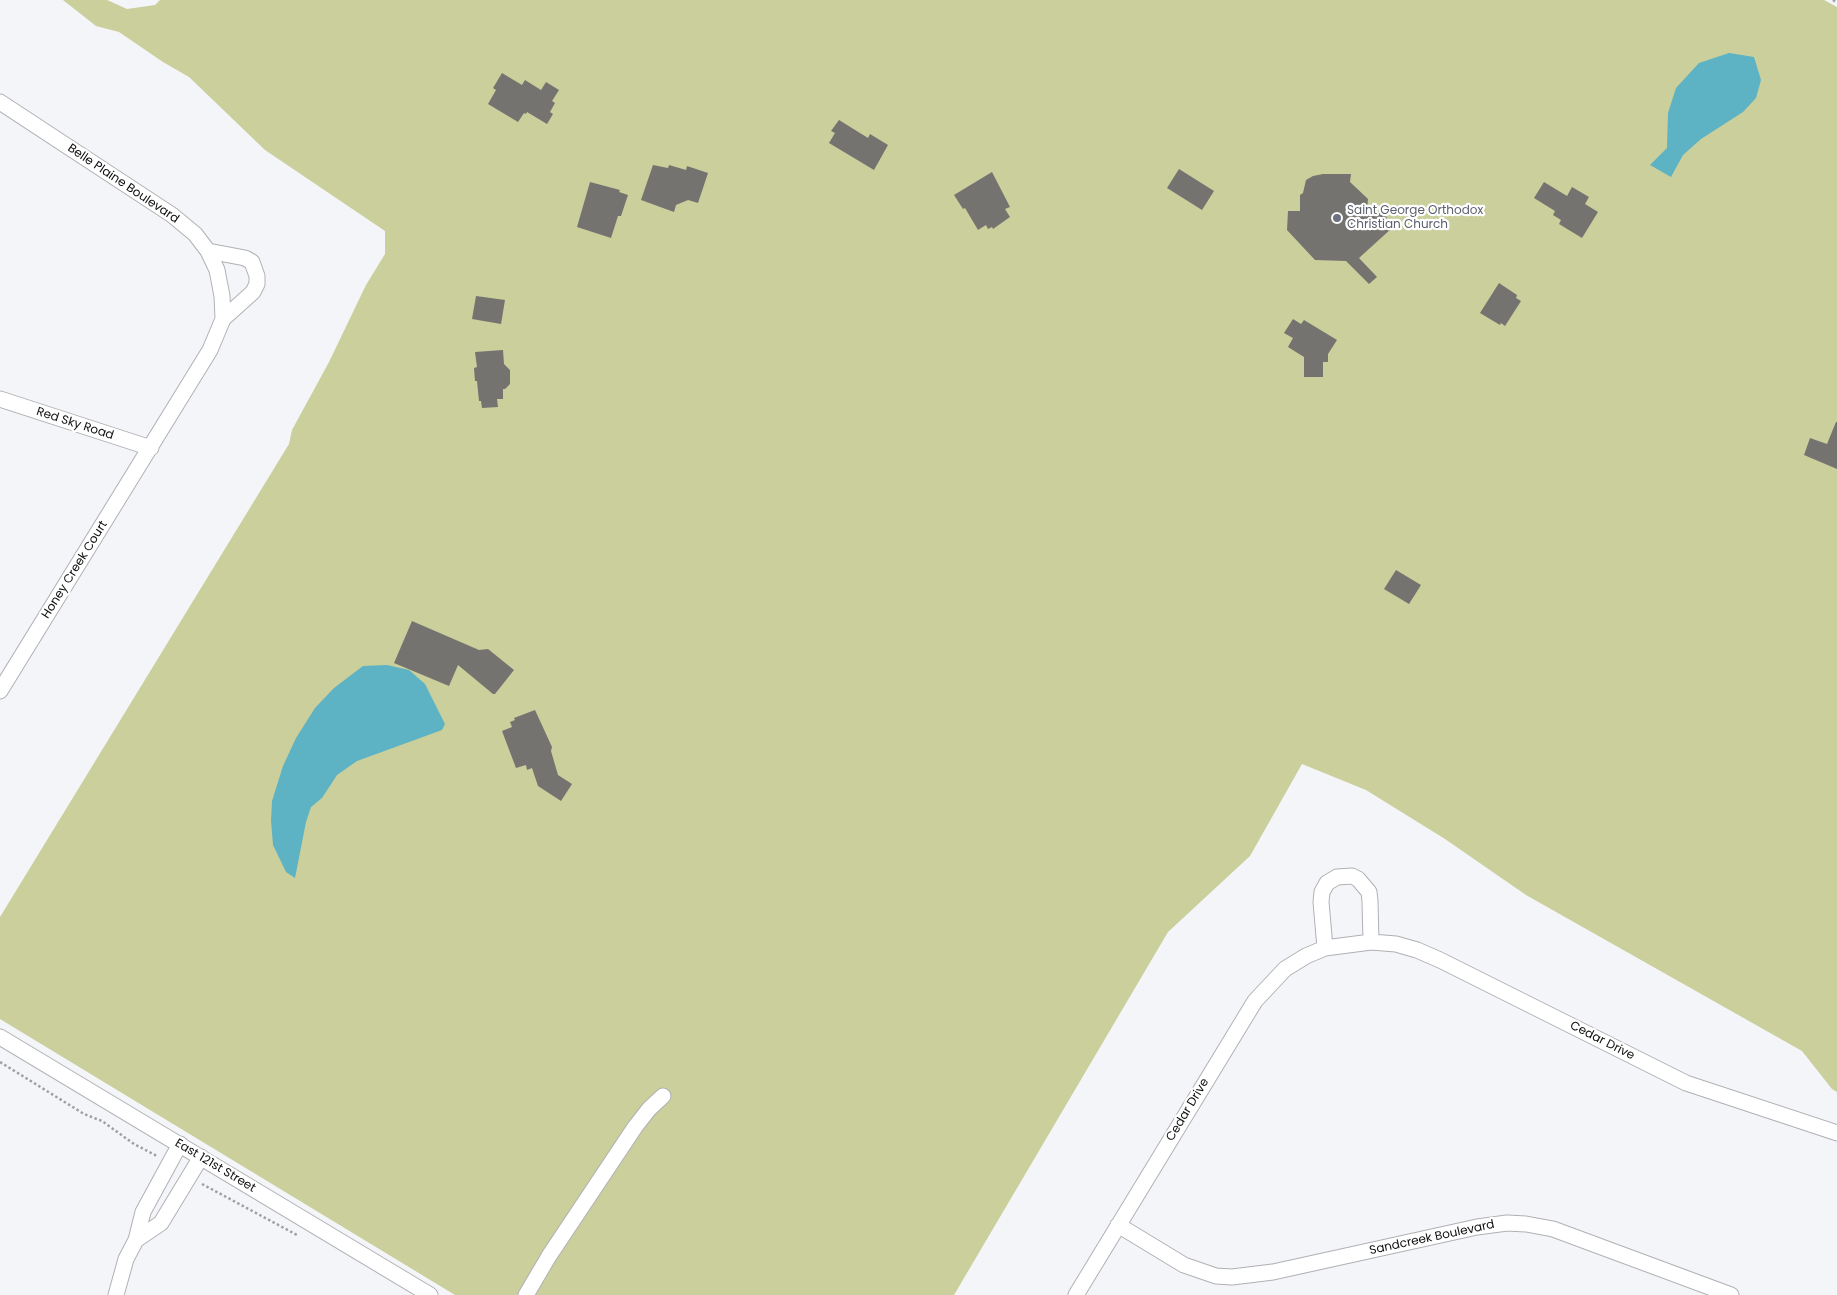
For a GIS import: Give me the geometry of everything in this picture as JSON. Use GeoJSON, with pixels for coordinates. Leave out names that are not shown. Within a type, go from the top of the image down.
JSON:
{"type":"FeatureCollection","features":[{"type":"Feature","properties":{"kind":"street","name":"Belle Plaine Boulevard"},"geometry":{"type":"LineString","coordinates":[[0,102],[172,215],[195,234],[208,251],[217,270],[222,296],[223,319],[210,350],[151,448]]}},
{"type":"Feature","properties":{"kind":"street"},"geometry":{"type":"LineString","coordinates":[[208,251],[245,258],[252,262],[257,276],[257,284],[253,292],[223,319]]}},
{"type":"Feature","properties":{"kind":"street","name":"Red Sky Road"},"geometry":{"type":"LineString","coordinates":[[0,399],[151,448]]}},
{"type":"Feature","properties":{"kind":"street","name":"Honey Creek Court"},"geometry":{"type":"LineString","coordinates":[[0,691],[151,448]]}},
{"type":"Feature","properties":{"kind":"street"},"geometry":{"type":"LineString","coordinates":[[1325,948],[1321,912],[1322,892],[1327,883],[1337,877],[1352,876],[1358,879],[1369,892],[1371,942]]}},
{"type":"Feature","properties":{"kind":"street","name":"Cedar Drive"},"geometry":{"type":"LineString","coordinates":[[1076,1295],[1255,1000],[1285,970],[1306,956],[1325,948],[1371,942],[1403,946],[1416,950],[1440,960],[1686,1083],[1837,1133]]}},
{"type":"Feature","properties":{"kind":"street","name":"East 121st Street"},"geometry":{"type":"LineString","coordinates":[[0,1037],[430,1295]]}},
{"type":"Feature","properties":{"kind":"street"},"geometry":{"type":"LineString","coordinates":[[526,1295],[549,1256],[635,1127],[649,1109],[663,1096]]}},
{"type":"Feature","properties":{"kind":"street"},"geometry":{"type":"LineString","coordinates":[[116,1295],[126,1259],[136,1240],[143,1212],[180,1144]]}},
{"type":"Feature","properties":{"kind":"street"},"geometry":{"type":"LineString","coordinates":[[136,1240],[161,1223],[201,1157]]}},
{"type":"Feature","properties":{"kind":"street","name":"Sandcreek Boulevard"},"geometry":{"type":"LineString","coordinates":[[1118,1225],[1184,1265],[1202,1272],[1232,1277],[1273,1272],[1477,1227],[1507,1223],[1526,1224],[1553,1229],[1732,1295]]}},
{"type":"Feature","properties":{"kind":"path"},"geometry":{"type":"LineString","coordinates":[[1833,0],[1837,3]]}},
{"type":"Feature","properties":{"kind":"path"},"geometry":{"type":"LineString","coordinates":[[0,1062],[84,1114],[102,1121],[152,1155],[161,1157],[170,1163]]}},
{"type":"Feature","properties":{"kind":"path"},"geometry":{"type":"LineString","coordinates":[[189,1176],[297,1235]]}},
{"type":"Feature","properties":{"kind":"green space"},"geometry":{"type":"Polygon","coordinates":[[[63,0],[107,0],[127,9],[155,5],[160,0],[1824,0],[1837,7],[1837,1092],[1832,1089],[1802,1051],[1526,895],[1445,839],[1366,790],[1302,764],[1250,856],[1168,932],[954,1295],[455,1295],[0,1019],[0,917],[289,444],[292,430],[329,362],[366,285],[385,254],[385,231],[265,150],[189,77],[119,32],[96,26],[63,0]]]}},
{"type":"Feature","properties":{"kind":"water"},"geometry":{"type":"Polygon","coordinates":[[[1729,53],[1754,57],[1761,80],[1756,98],[1743,112],[1701,139],[1683,155],[1671,177],[1650,165],[1667,148],[1668,113],[1676,88],[1699,63],[1729,53]]]}},
{"type":"Feature","properties":{"kind":"water"},"geometry":{"type":"Polygon","coordinates":[[[387,665],[409,670],[425,684],[445,724],[442,730],[357,761],[337,775],[322,798],[311,807],[306,822],[295,878],[286,872],[273,845],[272,801],[283,766],[296,738],[315,708],[334,688],[363,666],[387,665]]]}},
{"type":"Feature","properties":{"kind":"building"},"geometry":{"type":"Polygon","coordinates":[[[502,73],[522,85],[525,80],[541,90],[546,82],[559,90],[552,101],[555,103],[550,112],[553,114],[547,124],[527,112],[526,114],[524,113],[518,122],[488,104],[496,90],[493,88],[502,73]]]}},
{"type":"Feature","properties":{"kind":"building"},"geometry":{"type":"Polygon","coordinates":[[[839,120],[868,138],[870,134],[888,145],[874,170],[829,143],[835,133],[831,131],[839,120]]]}},
{"type":"Feature","properties":{"kind":"building"},"geometry":{"type":"Polygon","coordinates":[[[653,165],[668,168],[669,165],[686,170],[687,166],[708,173],[698,203],[688,200],[676,205],[674,212],[641,200],[653,165]]]}},
{"type":"Feature","properties":{"kind":"building"},"geometry":{"type":"Polygon","coordinates":[[[1179,169],[1214,191],[1202,210],[1167,188],[1179,169]]]}},
{"type":"Feature","properties":{"kind":"building"},"geometry":{"type":"Polygon","coordinates":[[[992,172],[1010,207],[1005,209],[1010,217],[993,229],[992,227],[988,229],[986,225],[978,230],[965,208],[963,209],[954,195],[992,172]]]}},
{"type":"Feature","properties":{"kind":"building","name":"Saint George Orthodox Christian Church"},"geometry":{"type":"Polygon","coordinates":[[[1323,174],[1351,174],[1350,182],[1368,199],[1367,210],[1387,212],[1386,223],[1392,228],[1359,258],[1377,277],[1369,284],[1346,261],[1315,260],[1287,230],[1288,211],[1300,211],[1300,195],[1303,193],[1306,180],[1323,174]]]}},
{"type":"Feature","properties":{"kind":"building"},"geometry":{"type":"Polygon","coordinates":[[[590,182],[620,190],[619,192],[628,195],[621,216],[618,216],[611,238],[577,227],[590,182]]]}},
{"type":"Feature","properties":{"kind":"building"},"geometry":{"type":"Polygon","coordinates":[[[1544,182],[1567,196],[1572,187],[1589,197],[1585,204],[1598,212],[1582,238],[1559,224],[1561,220],[1553,215],[1555,211],[1534,198],[1544,182]]]}},
{"type":"Feature","properties":{"kind":"building"},"geometry":{"type":"Polygon","coordinates":[[[1499,283],[1517,295],[1516,298],[1521,301],[1505,326],[1480,313],[1499,283]]]}},
{"type":"Feature","properties":{"kind":"building"},"geometry":{"type":"Polygon","coordinates":[[[476,296],[505,300],[501,324],[472,319],[476,296]]]}},
{"type":"Feature","properties":{"kind":"building"},"geometry":{"type":"Polygon","coordinates":[[[1293,319],[1301,324],[1304,320],[1337,340],[1328,354],[1328,362],[1323,362],[1323,377],[1304,377],[1304,357],[1288,347],[1293,338],[1284,333],[1293,319]]]}},
{"type":"Feature","properties":{"kind":"building"},"geometry":{"type":"Polygon","coordinates":[[[503,350],[504,364],[510,370],[510,384],[503,389],[503,399],[497,399],[498,407],[482,408],[481,401],[479,401],[477,381],[475,381],[474,368],[477,367],[475,352],[503,350]]]}},
{"type":"Feature","properties":{"kind":"building"},"geometry":{"type":"Polygon","coordinates":[[[1836,422],[1837,469],[1804,455],[1810,438],[1827,444],[1836,422]]]}},
{"type":"Feature","properties":{"kind":"building"},"geometry":{"type":"Polygon","coordinates":[[[1396,570],[1421,585],[1409,604],[1384,589],[1396,570]]]}},
{"type":"Feature","properties":{"kind":"building"},"geometry":{"type":"Polygon","coordinates":[[[412,621],[479,650],[488,649],[514,670],[495,694],[493,694],[458,665],[449,686],[394,663],[412,621]]]}},
{"type":"Feature","properties":{"kind":"building"},"geometry":{"type":"Polygon","coordinates":[[[535,710],[552,747],[551,751],[558,775],[572,784],[561,801],[538,786],[532,768],[527,770],[526,765],[516,768],[502,731],[512,727],[510,722],[515,720],[514,718],[535,710]]]}},
{"type":"Feature","properties":{"kind":"place","name":"Saint George Orthodox Christian Church"},"geometry":{"type":"Point","coordinates":[1337,218]}}]}
